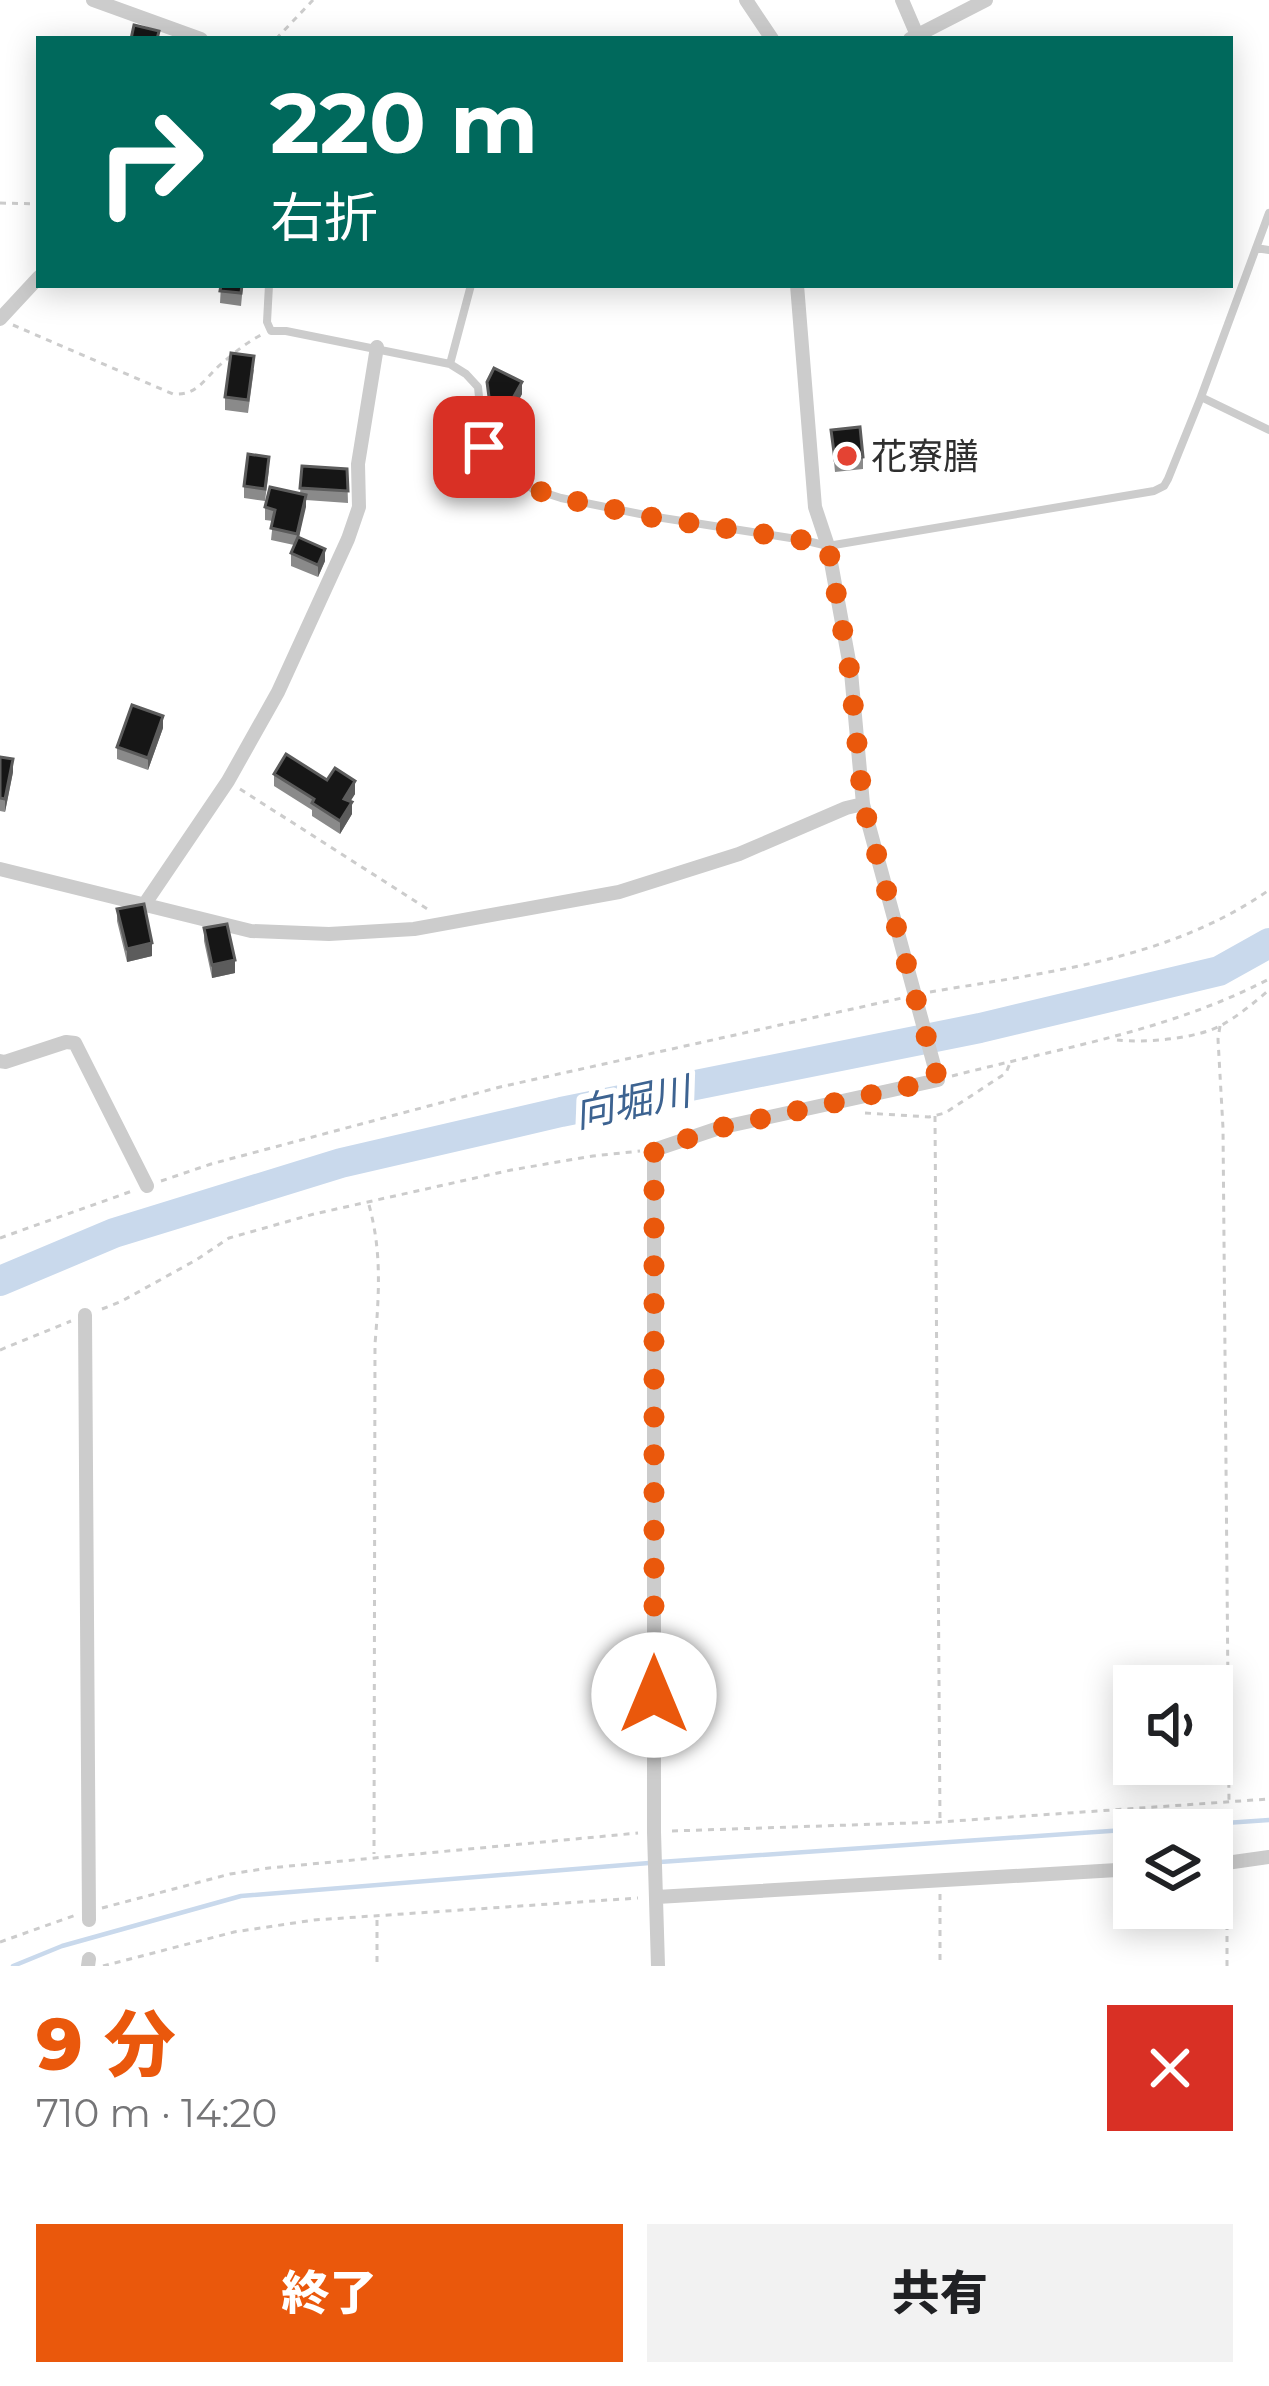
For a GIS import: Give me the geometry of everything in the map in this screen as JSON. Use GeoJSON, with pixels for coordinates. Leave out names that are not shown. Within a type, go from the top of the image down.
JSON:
{"type":"FeatureCollection","features":[{"type":"Feature","properties":{"kind":"street"},"geometry":{"type":"LineString","coordinates":[[93,0],[193,36]]}},
{"type":"Feature","properties":{"kind":"street"},"geometry":{"type":"LineString","coordinates":[[746,0],[770,36]]}},
{"type":"Feature","properties":{"kind":"street"},"geometry":{"type":"LineString","coordinates":[[902,0],[913,36]]}},
{"type":"Feature","properties":{"kind":"street"},"geometry":{"type":"LineString","coordinates":[[915,36],[986,0]]}},
{"type":"Feature","properties":{"kind":"street"},"geometry":{"type":"LineString","coordinates":[[0,319],[36,280]]}},
{"type":"Feature","properties":{"kind":"street"},"geometry":{"type":"LineString","coordinates":[[658,1966],[654,1150],[739,1123],[937,1074],[863,804],[850,672],[828,546],[815,507],[797,288]]}},
{"type":"Feature","properties":{"kind":"street"},"geometry":{"type":"LineString","coordinates":[[144,905],[228,782],[278,692],[335,568],[359,507],[358,464],[377,347]]}},
{"type":"Feature","properties":{"kind":"street"},"geometry":{"type":"LineString","coordinates":[[0,869],[251,931],[328,934],[414,929],[619,892],[739,854],[863,804]]}},
{"type":"Feature","properties":{"kind":"street"},"geometry":{"type":"LineString","coordinates":[[2,1067],[66,1042],[75,1043],[147,1186]]}},
{"type":"Feature","properties":{"kind":"street"},"geometry":{"type":"LineString","coordinates":[[86,1315],[88,1916]]}},
{"type":"Feature","properties":{"kind":"street"},"geometry":{"type":"LineString","coordinates":[[1233,1862],[1269,1858]]}},
{"type":"Feature","properties":{"kind":"street"},"geometry":{"type":"LineString","coordinates":[[657,1892],[1113,1870]]}},
{"type":"Feature","properties":{"kind":"lane"},"geometry":{"type":"LineString","coordinates":[[269,288],[271,331],[377,347],[449,364],[466,374],[478,387],[489,461],[533,489],[650,517],[828,546],[1164,486],[1269,213]]}},
{"type":"Feature","properties":{"kind":"lane"},"geometry":{"type":"LineString","coordinates":[[1256,248],[1269,250]]}},
{"type":"Feature","properties":{"kind":"lane"},"geometry":{"type":"LineString","coordinates":[[449,364],[470,288]]}},
{"type":"Feature","properties":{"kind":"lane"},"geometry":{"type":"LineString","coordinates":[[1201,397],[1269,430]]}},
{"type":"Feature","properties":{"kind":"path"},"geometry":{"type":"LineString","coordinates":[[279,36],[313,0]]}},
{"type":"Feature","properties":{"kind":"path"},"geometry":{"type":"LineString","coordinates":[[0,202],[36,204]]}},
{"type":"Feature","properties":{"kind":"path"},"geometry":{"type":"LineString","coordinates":[[0,319],[172,394],[186,395],[253,339],[271,331]]}},
{"type":"Feature","properties":{"kind":"path"},"geometry":{"type":"LineString","coordinates":[[228,782],[448,923]]}},
{"type":"Feature","properties":{"kind":"path"},"geometry":{"type":"LineString","coordinates":[[0,1238],[211,1164],[500,1088],[1106,962],[1183,937],[1269,890]]}},
{"type":"Feature","properties":{"kind":"path"},"geometry":{"type":"LineString","coordinates":[[937,1074],[1113,1039],[1237,996],[1269,979]]}},
{"type":"Feature","properties":{"kind":"path"},"geometry":{"type":"LineString","coordinates":[[1113,1039],[1145,1041],[1198,1033],[1220,1026],[1269,990]]}},
{"type":"Feature","properties":{"kind":"path"},"geometry":{"type":"LineString","coordinates":[[1220,1026],[1229,1802]]}},
{"type":"Feature","properties":{"kind":"path"},"geometry":{"type":"LineString","coordinates":[[859,1112],[945,1113],[1006,1072],[1010,1061]]}},
{"type":"Feature","properties":{"kind":"path"},"geometry":{"type":"LineString","coordinates":[[935,1116],[940,1822]]}},
{"type":"Feature","properties":{"kind":"path"},"geometry":{"type":"LineString","coordinates":[[0,1350],[122,1301],[229,1238],[511,1170],[654,1150]]}},
{"type":"Feature","properties":{"kind":"path"},"geometry":{"type":"LineString","coordinates":[[368,1202],[381,1278],[375,1344],[374,1856]]}},
{"type":"Feature","properties":{"kind":"path"},"geometry":{"type":"LineString","coordinates":[[0,1942],[230,1874],[374,1856],[1269,1799]]}},
{"type":"Feature","properties":{"kind":"path"},"geometry":{"type":"LineString","coordinates":[[940,1880],[940,1966]]}},
{"type":"Feature","properties":{"kind":"path"},"geometry":{"type":"LineString","coordinates":[[93,1963],[314,1920],[657,1892]]}},
{"type":"Feature","properties":{"kind":"path"},"geometry":{"type":"LineString","coordinates":[[377,1916],[377,1966]]}},
{"type":"Feature","properties":{"kind":"path"},"geometry":{"type":"LineString","coordinates":[[1224,1929],[1227,1966]]}},
{"type":"Feature","properties":{"kind":"building"},"geometry":{"type":"Polygon","coordinates":[[[134,25],[159,31],[158,36],[132,36],[134,25]]]}},
{"type":"Feature","properties":{"kind":"building"},"geometry":{"type":"Polygon","coordinates":[[[231,353],[254,356],[248,400],[225,397],[231,353]]]}},
{"type":"Feature","properties":{"kind":"building"},"geometry":{"type":"Polygon","coordinates":[[[494,368],[522,382],[508,407],[489,397],[487,382],[494,368]]]}},
{"type":"Feature","properties":{"kind":"building"},"geometry":{"type":"Polygon","coordinates":[[[860,427],[863,457],[835,460],[831,430],[860,427]]]}},
{"type":"Feature","properties":{"kind":"building"},"geometry":{"type":"Polygon","coordinates":[[[248,454],[269,457],[265,489],[244,486],[248,454]]]}},
{"type":"Feature","properties":{"kind":"building"},"geometry":{"type":"Polygon","coordinates":[[[302,466],[347,469],[348,491],[300,488],[302,466]]]}},
{"type":"Feature","properties":{"kind":"building"},"geometry":{"type":"Polygon","coordinates":[[[270,487],[306,495],[297,534],[271,528],[275,510],[265,507],[270,487]]]}},
{"type":"Feature","properties":{"kind":"building"},"geometry":{"type":"Polygon","coordinates":[[[298,537],[325,549],[318,565],[291,553],[298,537]]]}},
{"type":"Feature","properties":{"kind":"building"},"geometry":{"type":"Polygon","coordinates":[[[132,705],[163,716],[148,758],[117,747],[132,705]]]}},
{"type":"Feature","properties":{"kind":"building"},"geometry":{"type":"Polygon","coordinates":[[[286,754],[327,780],[335,768],[355,781],[344,799],[352,802],[340,821],[274,774],[286,754]]]}},
{"type":"Feature","properties":{"kind":"building"},"geometry":{"type":"Polygon","coordinates":[[[0,757],[13,759],[5,799],[0,798],[0,757]]]}},
{"type":"Feature","properties":{"kind":"building"},"geometry":{"type":"Polygon","coordinates":[[[144,904],[152,943],[127,949],[117,909],[144,904]]]}},
{"type":"Feature","properties":{"kind":"building"},"geometry":{"type":"Polygon","coordinates":[[[227,924],[235,960],[212,965],[204,928],[227,924]]]}},
{"type":"Feature","properties":{"kind":"waterway","name":"向堀川"},"geometry":{"type":"LineString","coordinates":[[0,1281],[114,1233],[341,1163],[561,1112],[980,1028],[1219,971],[1269,943]]}},
{"type":"Feature","properties":{"kind":"waterway"},"geometry":{"type":"LineString","coordinates":[[660,1862],[1269,1820]]}},
{"type":"Feature","properties":{"kind":"waterway"},"geometry":{"type":"LineString","coordinates":[[13,1966],[62,1946],[241,1896],[649,1863]]}},
{"type":"Feature","properties":{"kind":"place","name":"花寮膳"},"geometry":{"type":"Point","coordinates":[847,456]}},
{"type":"Feature","properties":{"kind":"route"},"geometry":{"type":"LineString","coordinates":[[484,447],[489,461],[533,489],[561,498],[828,546],[850,672],[863,804],[938,1080],[719,1128],[654,1150],[654,1695]]}}]}
